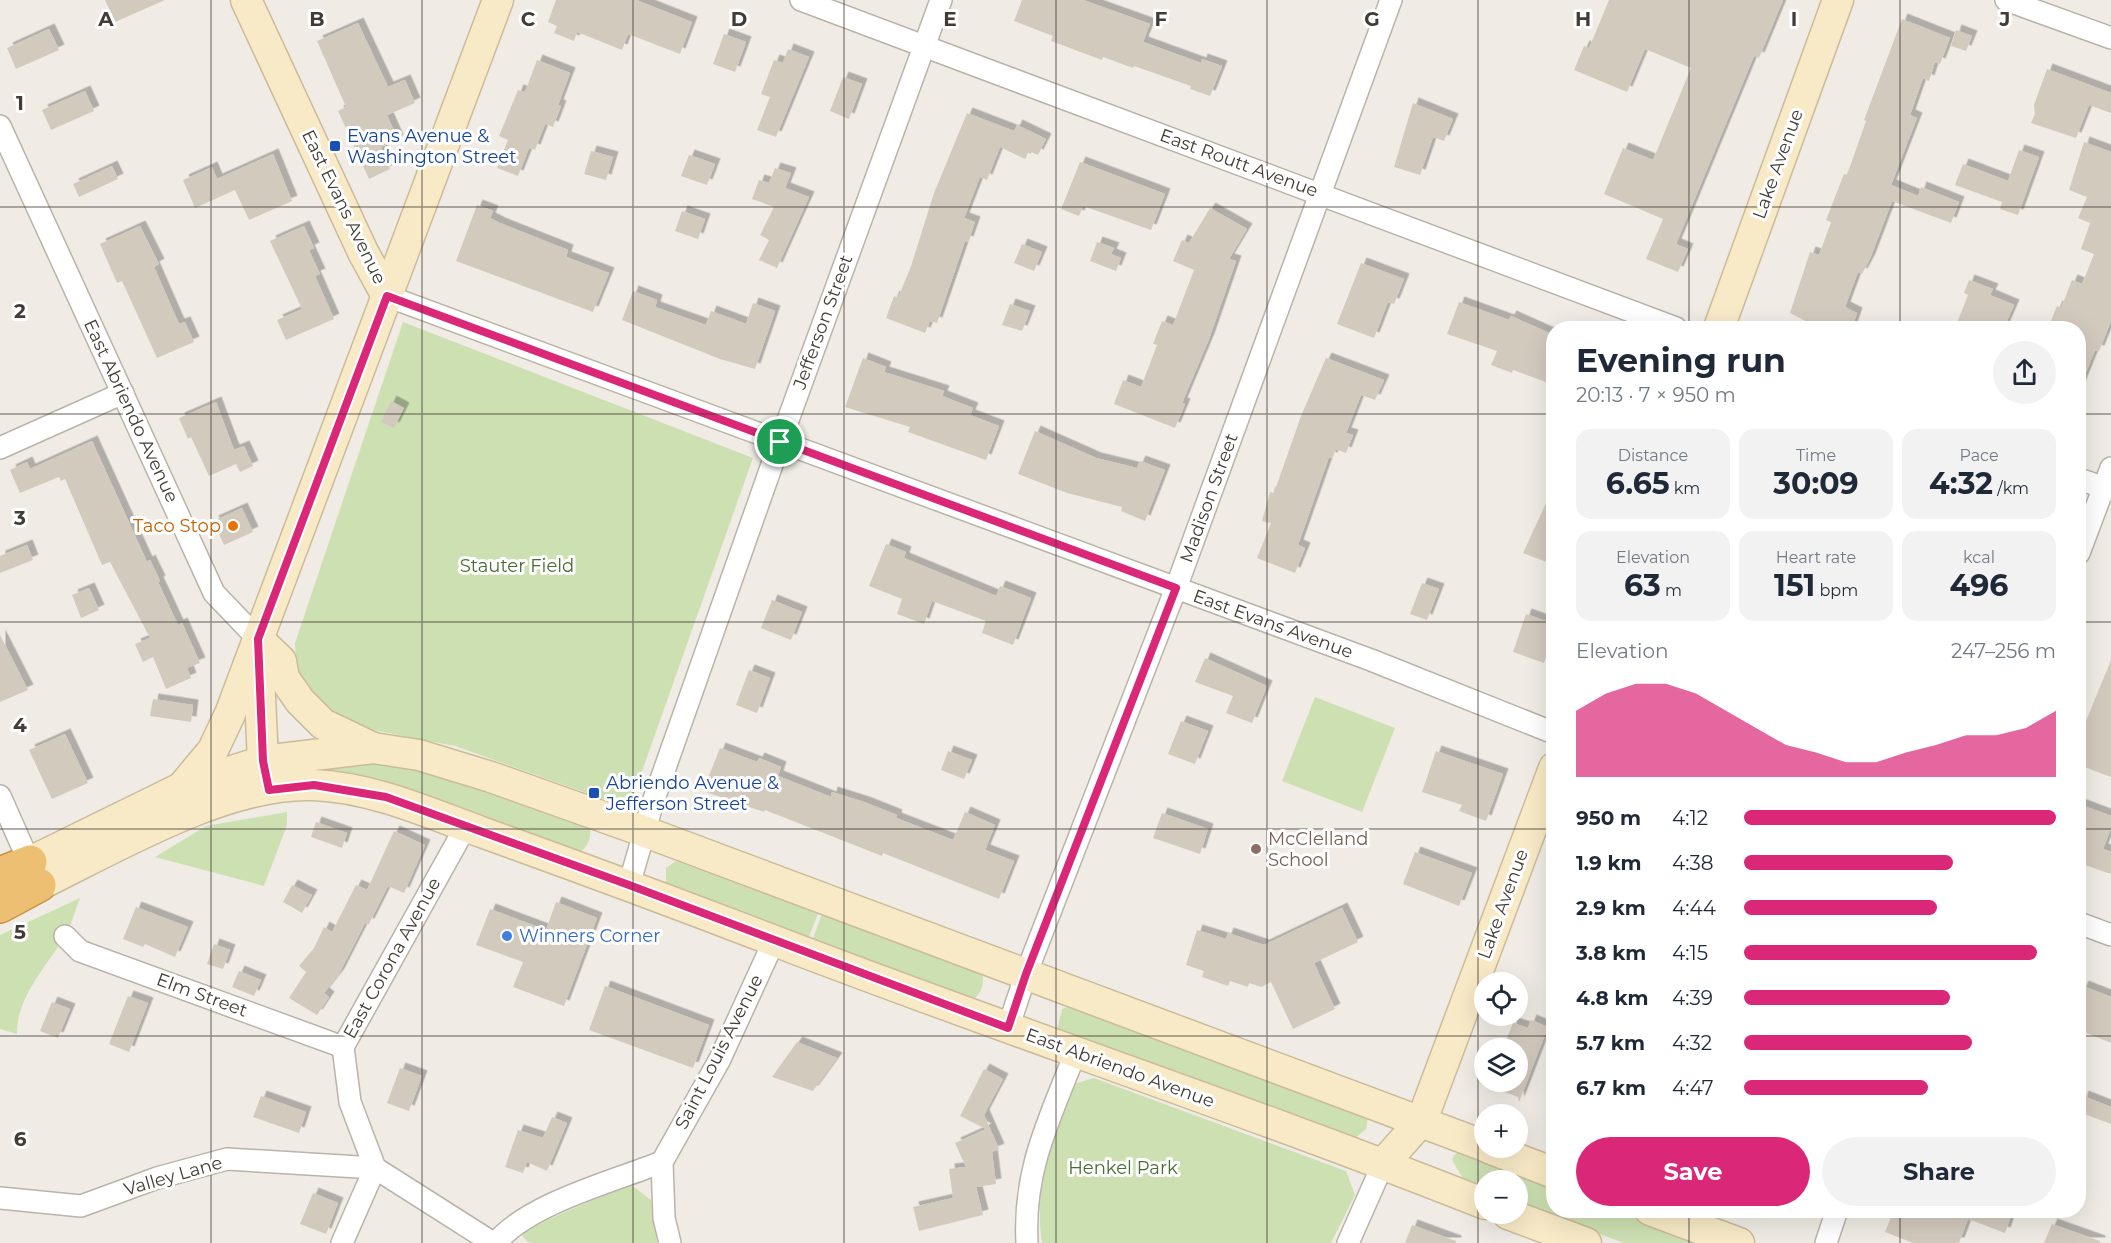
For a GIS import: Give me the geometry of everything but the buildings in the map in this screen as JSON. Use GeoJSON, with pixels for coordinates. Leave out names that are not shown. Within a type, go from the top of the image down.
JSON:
{"type":"FeatureCollection","features":[{"type":"Feature","properties":{"kind":"highway"},"geometry":{"type":"LineString","coordinates":[[1,897],[35,873]]}},
{"type":"Feature","properties":{"kind":"main road","name":"East Evans Avenue"},"geometry":{"type":"LineString","coordinates":[[246,0],[363,252],[387,296]]}},
{"type":"Feature","properties":{"kind":"main road"},"geometry":{"type":"LineString","coordinates":[[183,787],[213,750],[230,714],[498,0]]}},
{"type":"Feature","properties":{"kind":"main road","name":"Lake Avenue"},"geometry":{"type":"LineString","coordinates":[[1722,321],[1838,0]]}},
{"type":"Feature","properties":{"kind":"main road"},"geometry":{"type":"LineString","coordinates":[[258,639],[281,662],[285,678],[300,701],[323,724],[373,748]]}},
{"type":"Feature","properties":{"kind":"main road"},"geometry":{"type":"LineString","coordinates":[[258,639],[263,761],[269,790]]}},
{"type":"Feature","properties":{"kind":"main road"},"geometry":{"type":"LineString","coordinates":[[35,873],[183,787],[263,761],[373,748],[419,755],[491,777],[643,831],[1422,1120],[1474,1141]]}},
{"type":"Feature","properties":{"kind":"main road","name":"East Abriendo Avenue"},"geometry":{"type":"LineString","coordinates":[[35,873],[200,808],[269,790],[314,785],[386,797],[629,885],[1008,1028],[1383,1164],[1474,1200]]}},
{"type":"Feature","properties":{"kind":"main road","name":"Lake Avenue"},"geometry":{"type":"LineString","coordinates":[[1383,1164],[1422,1120],[1546,789]]}},
{"type":"Feature","properties":{"kind":"main road"},"geometry":{"type":"LineString","coordinates":[[1515,1158],[1546,1170]]}},
{"type":"Feature","properties":{"kind":"main road"},"geometry":{"type":"LineString","coordinates":[[1672,1218],[1739,1243]]}},
{"type":"Feature","properties":{"kind":"main road"},"geometry":{"type":"LineString","coordinates":[[1528,1222],[1563,1238],[1586,1243]]}},
{"type":"Feature","properties":{"kind":"street","name":"East Routt Avenue"},"geometry":{"type":"LineString","coordinates":[[801,0],[1657,321]]}},
{"type":"Feature","properties":{"kind":"street","name":"Jefferson Street"},"geometry":{"type":"LineString","coordinates":[[629,885],[643,831],[780,442],[941,0]]}},
{"type":"Feature","properties":{"kind":"street","name":"Madison Street"},"geometry":{"type":"LineString","coordinates":[[1008,1028],[1026,974],[1176,588],[1391,0]]}},
{"type":"Feature","properties":{"kind":"street"},"geometry":{"type":"LineString","coordinates":[[2006,0],[2111,38]]}},
{"type":"Feature","properties":{"kind":"street","name":"East Abriendo Avenue"},"geometry":{"type":"LineString","coordinates":[[0,126],[214,593],[258,639]]}},
{"type":"Feature","properties":{"kind":"street","name":"East Evans Avenue"},"geometry":{"type":"LineString","coordinates":[[387,296],[1371,660],[1546,730]]}},
{"type":"Feature","properties":{"kind":"street"},"geometry":{"type":"LineString","coordinates":[[0,448],[123,393]]}},
{"type":"Feature","properties":{"kind":"street"},"geometry":{"type":"LineString","coordinates":[[2086,537],[2107,489],[2111,468]]}},
{"type":"Feature","properties":{"kind":"street"},"geometry":{"type":"LineString","coordinates":[[2086,482],[2107,489]]}},
{"type":"Feature","properties":{"kind":"street"},"geometry":{"type":"LineString","coordinates":[[0,796],[35,873]]}},
{"type":"Feature","properties":{"kind":"street","name":"East Corona Avenue"},"geometry":{"type":"LineString","coordinates":[[375,1168],[350,1102],[343,1047],[466,826]]}},
{"type":"Feature","properties":{"kind":"street"},"geometry":{"type":"LineString","coordinates":[[2086,926],[2111,935]]}},
{"type":"Feature","properties":{"kind":"street","name":"Elm Street"},"geometry":{"type":"LineString","coordinates":[[65,936],[80,951],[343,1047]]}},
{"type":"Feature","properties":{"kind":"street","name":"Saint Louis Avenue"},"geometry":{"type":"LineString","coordinates":[[662,1162],[720,1059],[774,941]]}},
{"type":"Feature","properties":{"kind":"street"},"geometry":{"type":"LineString","coordinates":[[1025,1243],[1027,1195],[1039,1142],[1076,1051]]}},
{"type":"Feature","properties":{"kind":"street","name":"Valley Lane"},"geometry":{"type":"LineString","coordinates":[[0,1198],[81,1206],[157,1178],[227,1159],[375,1168]]}},
{"type":"Feature","properties":{"kind":"street"},"geometry":{"type":"LineString","coordinates":[[342,1243],[375,1168],[494,1243],[513,1225],[533,1212],[662,1162],[664,1218],[670,1243]]}},
{"type":"Feature","properties":{"kind":"street"},"geometry":{"type":"LineString","coordinates":[[1348,1243],[1383,1164]]}},
{"type":"Feature","properties":{"kind":"street"},"geometry":{"type":"LineString","coordinates":[[1826,1243],[1834,1218]]}},
{"type":"Feature","properties":{"kind":"green space","name":"Stauter Field"},"geometry":{"type":"Polygon","coordinates":[[[403,322],[753,458],[629,808],[455,746],[337,723],[297,680],[295,643],[403,322]]]}},
{"type":"Feature","properties":{"kind":"green space"},"geometry":{"type":"Polygon","coordinates":[[[1315,697],[1395,728],[1362,812],[1282,781],[1315,697]]]}},
{"type":"Feature","properties":{"kind":"green space"},"geometry":{"type":"Polygon","coordinates":[[[361,762],[409,767],[478,785],[589,827],[588,842],[578,853],[312,772],[311,767],[361,762]]]}},
{"type":"Feature","properties":{"kind":"green space"},"geometry":{"type":"Polygon","coordinates":[[[287,812],[287,825],[264,886],[155,857],[206,826],[287,812]]]}},
{"type":"Feature","properties":{"kind":"green space"},"geometry":{"type":"Polygon","coordinates":[[[676,861],[818,914],[808,939],[670,886],[666,883],[666,868],[676,861]]]}},
{"type":"Feature","properties":{"kind":"green space"},"geometry":{"type":"Polygon","coordinates":[[[80,898],[64,938],[33,983],[21,1008],[17,1034],[0,1029],[0,935],[80,898]]]}},
{"type":"Feature","properties":{"kind":"green space"},"geometry":{"type":"Polygon","coordinates":[[[822,914],[982,973],[982,988],[973,999],[812,941],[822,914]]]}},
{"type":"Feature","properties":{"kind":"green space"},"geometry":{"type":"Polygon","coordinates":[[[1069,1006],[1368,1118],[1366,1129],[1353,1140],[1057,1030],[1062,1009],[1069,1006]]]}},
{"type":"Feature","properties":{"kind":"green space","name":"Henkel Park"},"geometry":{"type":"Polygon","coordinates":[[[1094,1078],[1346,1171],[1355,1195],[1331,1243],[1042,1243],[1040,1201],[1052,1142],[1073,1084],[1094,1078]]]}},
{"type":"Feature","properties":{"kind":"green space"},"geometry":{"type":"Polygon","coordinates":[[[1459,1152],[1511,1170],[1474,1170],[1474,1186],[1465,1182],[1452,1160],[1459,1152]]]}},
{"type":"Feature","properties":{"kind":"green space"},"geometry":{"type":"Polygon","coordinates":[[[1528,1176],[1546,1182],[1546,1214],[1528,1208],[1528,1176]]]}},
{"type":"Feature","properties":{"kind":"green space"},"geometry":{"type":"Polygon","coordinates":[[[630,1184],[651,1200],[657,1243],[533,1243],[528,1242],[519,1232],[630,1184]]]}},
{"type":"Feature","properties":{"kind":"green space"},"geometry":{"type":"Polygon","coordinates":[[[1556,1218],[1641,1218],[1709,1243],[1624,1243],[1556,1218]]]}},
{"type":"Feature","properties":{"kind":"place","name":"Evans Avenue & Washington Street"},"geometry":{"type":"Point","coordinates":[335,146]}},
{"type":"Feature","properties":{"kind":"place","name":"Taco Stop"},"geometry":{"type":"Point","coordinates":[233,526]}},
{"type":"Feature","properties":{"kind":"place","name":"Abriendo Avenue & Jefferson Street"},"geometry":{"type":"Point","coordinates":[594,793]}},
{"type":"Feature","properties":{"kind":"place","name":"McClelland School"},"geometry":{"type":"Point","coordinates":[1256,849]}},
{"type":"Feature","properties":{"kind":"place","name":"Winners Corner"},"geometry":{"type":"Point","coordinates":[507,936]}},
{"type":"Feature","properties":{"kind":"route"},"geometry":{"type":"LineString","coordinates":[[387,296],[780,442],[1176,588],[1026,974],[1008,1028],[629,885],[386,797],[314,785],[269,790],[263,761],[258,639],[387,296]]}}]}
